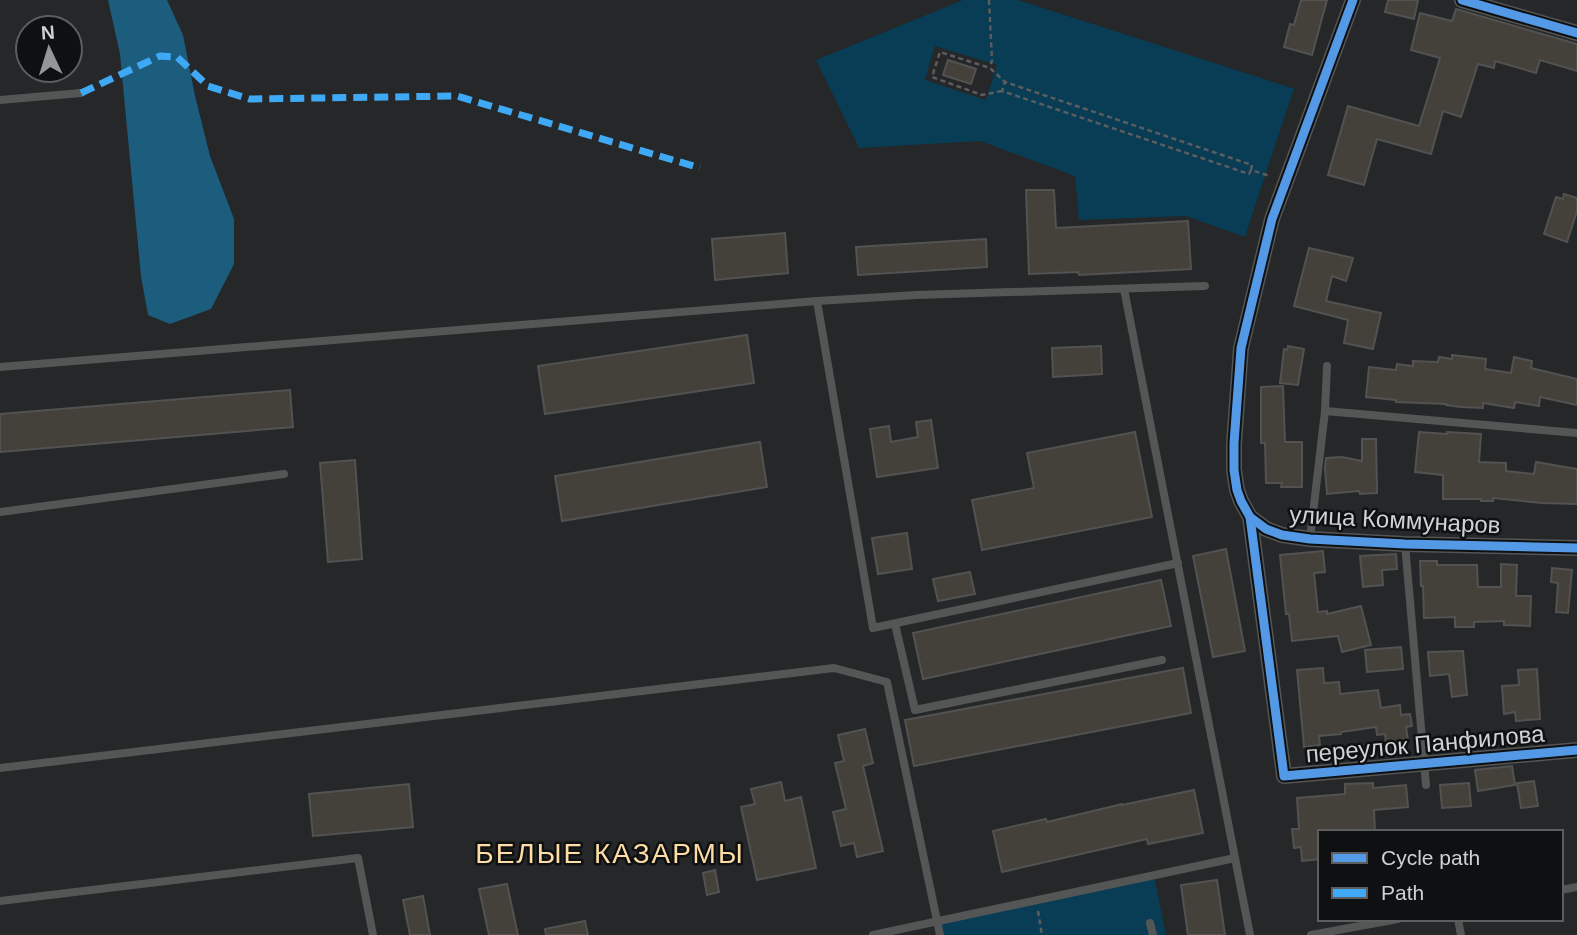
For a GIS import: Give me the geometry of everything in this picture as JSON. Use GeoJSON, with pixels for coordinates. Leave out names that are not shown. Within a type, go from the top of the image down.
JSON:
{"type":"FeatureCollection","features":[{"type":"Feature","properties":{"kind":"street"},"geometry":{"type":"LineString","coordinates":[[1250,517],[1237,491],[1234,470],[1241,348],[1272,219],[1353,0]]}},
{"type":"Feature","properties":{"kind":"street"},"geometry":{"type":"LineString","coordinates":[[1462,0],[1577,33]]}},
{"type":"Feature","properties":{"kind":"street","name":"улица Коммунаров"},"geometry":{"type":"LineString","coordinates":[[1250,517],[1266,529],[1282,535],[1310,539],[1577,548]]}},
{"type":"Feature","properties":{"kind":"street","name":"переулок Панфилова"},"geometry":{"type":"LineString","coordinates":[[1250,517],[1284,776],[1577,750]]}},
{"type":"Feature","properties":{"kind":"lane"},"geometry":{"type":"LineString","coordinates":[[0,100],[81,93]]}},
{"type":"Feature","properties":{"kind":"lane"},"geometry":{"type":"LineString","coordinates":[[0,367],[817,301],[916,295],[1205,286]]}},
{"type":"Feature","properties":{"kind":"lane"},"geometry":{"type":"LineString","coordinates":[[1124,289],[1250,935]]}},
{"type":"Feature","properties":{"kind":"lane"},"geometry":{"type":"LineString","coordinates":[[817,301],[873,628],[1178,563]]}},
{"type":"Feature","properties":{"kind":"lane"},"geometry":{"type":"LineString","coordinates":[[1310,539],[1325,411],[1327,366]]}},
{"type":"Feature","properties":{"kind":"lane"},"geometry":{"type":"LineString","coordinates":[[1325,411],[1577,433]]}},
{"type":"Feature","properties":{"kind":"lane"},"geometry":{"type":"LineString","coordinates":[[0,512],[284,474]]}},
{"type":"Feature","properties":{"kind":"lane"},"geometry":{"type":"LineString","coordinates":[[1405,544],[1426,785]]}},
{"type":"Feature","properties":{"kind":"lane"},"geometry":{"type":"LineString","coordinates":[[895,624],[915,710],[1162,660]]}},
{"type":"Feature","properties":{"kind":"lane"},"geometry":{"type":"LineString","coordinates":[[0,768],[834,668],[887,682],[940,935]]}},
{"type":"Feature","properties":{"kind":"lane"},"geometry":{"type":"LineString","coordinates":[[0,901],[358,858],[373,935]]}},
{"type":"Feature","properties":{"kind":"lane"},"geometry":{"type":"LineString","coordinates":[[873,935],[1235,858]]}},
{"type":"Feature","properties":{"kind":"lane"},"geometry":{"type":"LineString","coordinates":[[1311,935],[1387,921]]}},
{"type":"Feature","properties":{"kind":"lane"},"geometry":{"type":"LineString","coordinates":[[1150,923],[1153,935]]}},
{"type":"Feature","properties":{"kind":"path"},"geometry":{"type":"LineString","coordinates":[[989,0],[992,60],[990,68]]}},
{"type":"Feature","properties":{"kind":"path"},"geometry":{"type":"LineString","coordinates":[[940,52],[990,68],[1005,82],[1252,165],[1250,174],[1002,91],[982,95],[932,77],[940,52]]}},
{"type":"Feature","properties":{"kind":"path"},"geometry":{"type":"LineString","coordinates":[[1002,91],[1005,82]]}},
{"type":"Feature","properties":{"kind":"path"},"geometry":{"type":"LineString","coordinates":[[1251,170],[1264,174]]}},
{"type":"Feature","properties":{"kind":"path"},"geometry":{"type":"LineString","coordinates":[[1036,901],[1042,935]]}},
{"type":"Feature","properties":{"kind":"shaded area"},"geometry":{"type":"Polygon","coordinates":[[[108,0],[167,0],[183,35],[210,156],[234,219],[234,264],[211,309],[170,324],[148,315],[141,276],[120,54],[108,0]]]}},
{"type":"Feature","properties":{"kind":"shaded area"},"geometry":{"type":"Polygon","coordinates":[[[963,0],[1018,0],[1295,89],[1245,237],[1186,216],[1079,220],[1075,176],[980,141],[859,148],[816,60],[963,0]],[[935,46],[925,80],[986,100],[997,65],[935,46]]]}},
{"type":"Feature","properties":{"kind":"shaded area"},"geometry":{"type":"Polygon","coordinates":[[[1154,875],[1166,935],[940,935],[937,922],[1154,875]]]}},
{"type":"Feature","properties":{"kind":"building"},"geometry":{"type":"Polygon","coordinates":[[[1301,0],[1327,0],[1312,55],[1284,47],[1290,24],[1294,25],[1301,0]]]}},
{"type":"Feature","properties":{"kind":"building"},"geometry":{"type":"Polygon","coordinates":[[[1388,0],[1418,0],[1414,19],[1385,12],[1388,0]]]}},
{"type":"Feature","properties":{"kind":"building"},"geometry":{"type":"Polygon","coordinates":[[[1456,9],[1577,44],[1577,71],[1540,60],[1536,73],[1495,61],[1494,68],[1478,64],[1461,117],[1443,111],[1431,154],[1377,139],[1364,185],[1328,175],[1348,106],[1419,126],[1440,58],[1411,50],[1420,13],[1452,21],[1456,9]]]}},
{"type":"Feature","properties":{"kind":"building"},"geometry":{"type":"Polygon","coordinates":[[[948,60],[976,69],[971,84],[943,75],[948,60]]]}},
{"type":"Feature","properties":{"kind":"building"},"geometry":{"type":"Polygon","coordinates":[[[1026,190],[1054,190],[1056,228],[1188,221],[1191,269],[1079,275],[1078,272],[1029,274],[1026,190]]]}},
{"type":"Feature","properties":{"kind":"building"},"geometry":{"type":"Polygon","coordinates":[[[1564,194],[1577,198],[1577,211],[1567,242],[1544,234],[1556,197],[1563,199],[1564,194]]]}},
{"type":"Feature","properties":{"kind":"building"},"geometry":{"type":"Polygon","coordinates":[[[785,233],[788,273],[715,280],[712,239],[785,233]]]}},
{"type":"Feature","properties":{"kind":"building"},"geometry":{"type":"Polygon","coordinates":[[[986,239],[987,267],[858,275],[856,247],[986,239]]]}},
{"type":"Feature","properties":{"kind":"building"},"geometry":{"type":"Polygon","coordinates":[[[1309,248],[1353,258],[1346,281],[1332,276],[1326,301],[1381,313],[1373,349],[1344,343],[1348,320],[1294,306],[1309,248]]]}},
{"type":"Feature","properties":{"kind":"building"},"geometry":{"type":"Polygon","coordinates":[[[747,335],[754,383],[545,414],[538,366],[747,335]]]}},
{"type":"Feature","properties":{"kind":"building"},"geometry":{"type":"Polygon","coordinates":[[[1101,346],[1102,374],[1053,377],[1052,348],[1101,346]]]}},
{"type":"Feature","properties":{"kind":"building"},"geometry":{"type":"Polygon","coordinates":[[[1288,346],[1304,349],[1298,385],[1280,383],[1284,349],[1287,350],[1288,346]]]}},
{"type":"Feature","properties":{"kind":"building"},"geometry":{"type":"Polygon","coordinates":[[[1452,355],[1486,359],[1485,369],[1511,373],[1514,357],[1532,361],[1531,368],[1577,379],[1577,405],[1540,397],[1539,406],[1515,402],[1514,408],[1483,403],[1483,408],[1396,402],[1366,397],[1369,367],[1396,370],[1397,364],[1413,366],[1413,361],[1438,362],[1439,357],[1452,359],[1452,355]]]}},
{"type":"Feature","properties":{"kind":"building"},"geometry":{"type":"Polygon","coordinates":[[[1283,386],[1285,442],[1302,442],[1302,487],[1281,487],[1282,483],[1266,483],[1265,443],[1261,443],[1261,387],[1283,386]]]}},
{"type":"Feature","properties":{"kind":"building"},"geometry":{"type":"Polygon","coordinates":[[[290,390],[293,427],[0,452],[0,414],[290,390]]]}},
{"type":"Feature","properties":{"kind":"building"},"geometry":{"type":"Polygon","coordinates":[[[931,420],[938,468],[877,477],[870,429],[889,426],[891,442],[918,437],[916,422],[931,420]]]}},
{"type":"Feature","properties":{"kind":"building"},"geometry":{"type":"Polygon","coordinates":[[[1135,432],[1152,517],[982,550],[972,500],[1034,488],[1027,453],[1135,432]]]}},
{"type":"Feature","properties":{"kind":"building"},"geometry":{"type":"Polygon","coordinates":[[[1419,432],[1481,434],[1479,462],[1506,463],[1506,471],[1534,474],[1536,462],[1577,469],[1577,504],[1493,498],[1493,501],[1443,499],[1443,475],[1415,472],[1419,432]]]}},
{"type":"Feature","properties":{"kind":"building"},"geometry":{"type":"Polygon","coordinates":[[[1362,439],[1376,439],[1377,493],[1360,494],[1359,491],[1327,494],[1326,458],[1342,457],[1362,461],[1362,439]]]}},
{"type":"Feature","properties":{"kind":"building"},"geometry":{"type":"Polygon","coordinates":[[[760,442],[767,487],[562,521],[555,476],[760,442]]]}},
{"type":"Feature","properties":{"kind":"building"},"geometry":{"type":"Polygon","coordinates":[[[355,460],[362,559],[328,562],[320,463],[355,460]]]}},
{"type":"Feature","properties":{"kind":"building"},"geometry":{"type":"Polygon","coordinates":[[[907,533],[912,569],[878,574],[872,538],[907,533]]]}},
{"type":"Feature","properties":{"kind":"building"},"geometry":{"type":"Polygon","coordinates":[[[1226,549],[1245,651],[1213,657],[1193,556],[1226,549]]]}},
{"type":"Feature","properties":{"kind":"building"},"geometry":{"type":"Polygon","coordinates":[[[1323,551],[1325,572],[1314,573],[1318,612],[1327,611],[1327,614],[1361,606],[1371,645],[1342,652],[1338,636],[1292,641],[1289,614],[1286,614],[1280,555],[1323,551]]]}},
{"type":"Feature","properties":{"kind":"building"},"geometry":{"type":"Polygon","coordinates":[[[1396,554],[1397,569],[1382,570],[1383,585],[1363,587],[1360,556],[1396,554]]]}},
{"type":"Feature","properties":{"kind":"building"},"geometry":{"type":"Polygon","coordinates":[[[1420,561],[1437,561],[1437,565],[1477,565],[1478,587],[1501,587],[1501,564],[1517,565],[1516,596],[1531,596],[1530,626],[1504,625],[1504,621],[1474,622],[1474,627],[1455,627],[1455,617],[1424,618],[1420,561]]]}},
{"type":"Feature","properties":{"kind":"building"},"geometry":{"type":"Polygon","coordinates":[[[1552,568],[1572,570],[1568,613],[1556,612],[1558,583],[1551,582],[1552,568]]]}},
{"type":"Feature","properties":{"kind":"building"},"geometry":{"type":"Polygon","coordinates":[[[970,572],[975,594],[938,601],[933,579],[970,572]]]}},
{"type":"Feature","properties":{"kind":"building"},"geometry":{"type":"Polygon","coordinates":[[[1161,580],[1171,626],[923,679],[913,633],[1161,580]]]}},
{"type":"Feature","properties":{"kind":"building"},"geometry":{"type":"Polygon","coordinates":[[[1401,647],[1403,669],[1367,672],[1365,650],[1401,647]]]}},
{"type":"Feature","properties":{"kind":"building"},"geometry":{"type":"Polygon","coordinates":[[[1463,651],[1467,695],[1452,697],[1449,674],[1430,676],[1428,652],[1463,651]]]}},
{"type":"Feature","properties":{"kind":"building"},"geometry":{"type":"Polygon","coordinates":[[[1183,668],[1191,713],[914,766],[905,720],[1183,668]]]}},
{"type":"Feature","properties":{"kind":"building"},"geometry":{"type":"Polygon","coordinates":[[[1323,668],[1324,683],[1339,682],[1340,694],[1378,690],[1381,708],[1400,705],[1401,715],[1410,714],[1412,726],[1406,727],[1408,740],[1386,743],[1385,734],[1377,735],[1376,727],[1319,736],[1320,745],[1304,747],[1297,670],[1323,668]]]}},
{"type":"Feature","properties":{"kind":"building"},"geometry":{"type":"Polygon","coordinates":[[[1537,669],[1540,719],[1516,721],[1515,712],[1504,714],[1502,686],[1519,685],[1518,670],[1537,669]]]}},
{"type":"Feature","properties":{"kind":"building"},"geometry":{"type":"Polygon","coordinates":[[[865,729],[873,763],[863,766],[883,851],[857,857],[854,843],[841,846],[833,812],[846,809],[835,763],[844,761],[838,735],[865,729]]]}},
{"type":"Feature","properties":{"kind":"building"},"geometry":{"type":"Polygon","coordinates":[[[1512,766],[1515,785],[1478,791],[1475,770],[1512,766]]]}},
{"type":"Feature","properties":{"kind":"building"},"geometry":{"type":"Polygon","coordinates":[[[1534,781],[1538,806],[1521,808],[1517,783],[1534,781]]]}},
{"type":"Feature","properties":{"kind":"building"},"geometry":{"type":"Polygon","coordinates":[[[781,782],[785,801],[801,797],[816,868],[757,880],[741,807],[755,804],[751,789],[781,782]]]}},
{"type":"Feature","properties":{"kind":"building"},"geometry":{"type":"Polygon","coordinates":[[[1373,783],[1373,788],[1406,785],[1408,807],[1374,810],[1375,830],[1318,830],[1318,859],[1302,861],[1301,847],[1294,848],[1292,829],[1299,829],[1297,798],[1345,794],[1345,784],[1373,783]]]}},
{"type":"Feature","properties":{"kind":"building"},"geometry":{"type":"Polygon","coordinates":[[[1469,783],[1471,806],[1442,808],[1440,785],[1469,783]]]}},
{"type":"Feature","properties":{"kind":"building"},"geometry":{"type":"Polygon","coordinates":[[[409,784],[413,827],[313,836],[309,794],[409,784]]]}},
{"type":"Feature","properties":{"kind":"building"},"geometry":{"type":"Polygon","coordinates":[[[1194,790],[1203,833],[1148,844],[1147,839],[1002,872],[993,831],[1194,790]]]}},
{"type":"Feature","properties":{"kind":"building"},"geometry":{"type":"Polygon","coordinates":[[[715,870],[719,892],[707,895],[703,873],[715,870]]]}},
{"type":"Feature","properties":{"kind":"building"},"geometry":{"type":"Polygon","coordinates":[[[1217,880],[1225,935],[1188,935],[1181,885],[1217,880]]]}},
{"type":"Feature","properties":{"kind":"building"},"geometry":{"type":"Polygon","coordinates":[[[507,884],[518,935],[489,935],[479,889],[507,884]]]}},
{"type":"Feature","properties":{"kind":"building"},"geometry":{"type":"Polygon","coordinates":[[[423,896],[430,935],[410,935],[403,900],[423,896]]]}},
{"type":"Feature","properties":{"kind":"building"},"geometry":{"type":"Polygon","coordinates":[[[585,921],[588,935],[546,935],[545,929],[585,921]]]}},
{"type":"Feature","properties":{"kind":"marked path"},"geometry":{"type":"LineString","coordinates":[[81,93],[160,56],[177,57],[208,86],[249,99],[457,96],[700,168]]}},
{"type":"Feature","properties":{"kind":"cycle path"},"geometry":{"type":"LineString","coordinates":[[1353,0],[1272,219],[1241,348],[1234,443],[1234,470],[1241,501],[1250,517],[1266,529],[1282,535],[1310,539],[1577,548]]}},
{"type":"Feature","properties":{"kind":"cycle path"},"geometry":{"type":"LineString","coordinates":[[1462,0],[1577,33]]}},
{"type":"Feature","properties":{"kind":"cycle path"},"geometry":{"type":"LineString","coordinates":[[1250,517],[1284,776],[1577,750]]}},
{"type":"Feature","properties":{"kind":"district","name":"БЕЛЫЕ КАЗАРМЫ"},"geometry":{"type":"Point","coordinates":[610,853]}}]}
